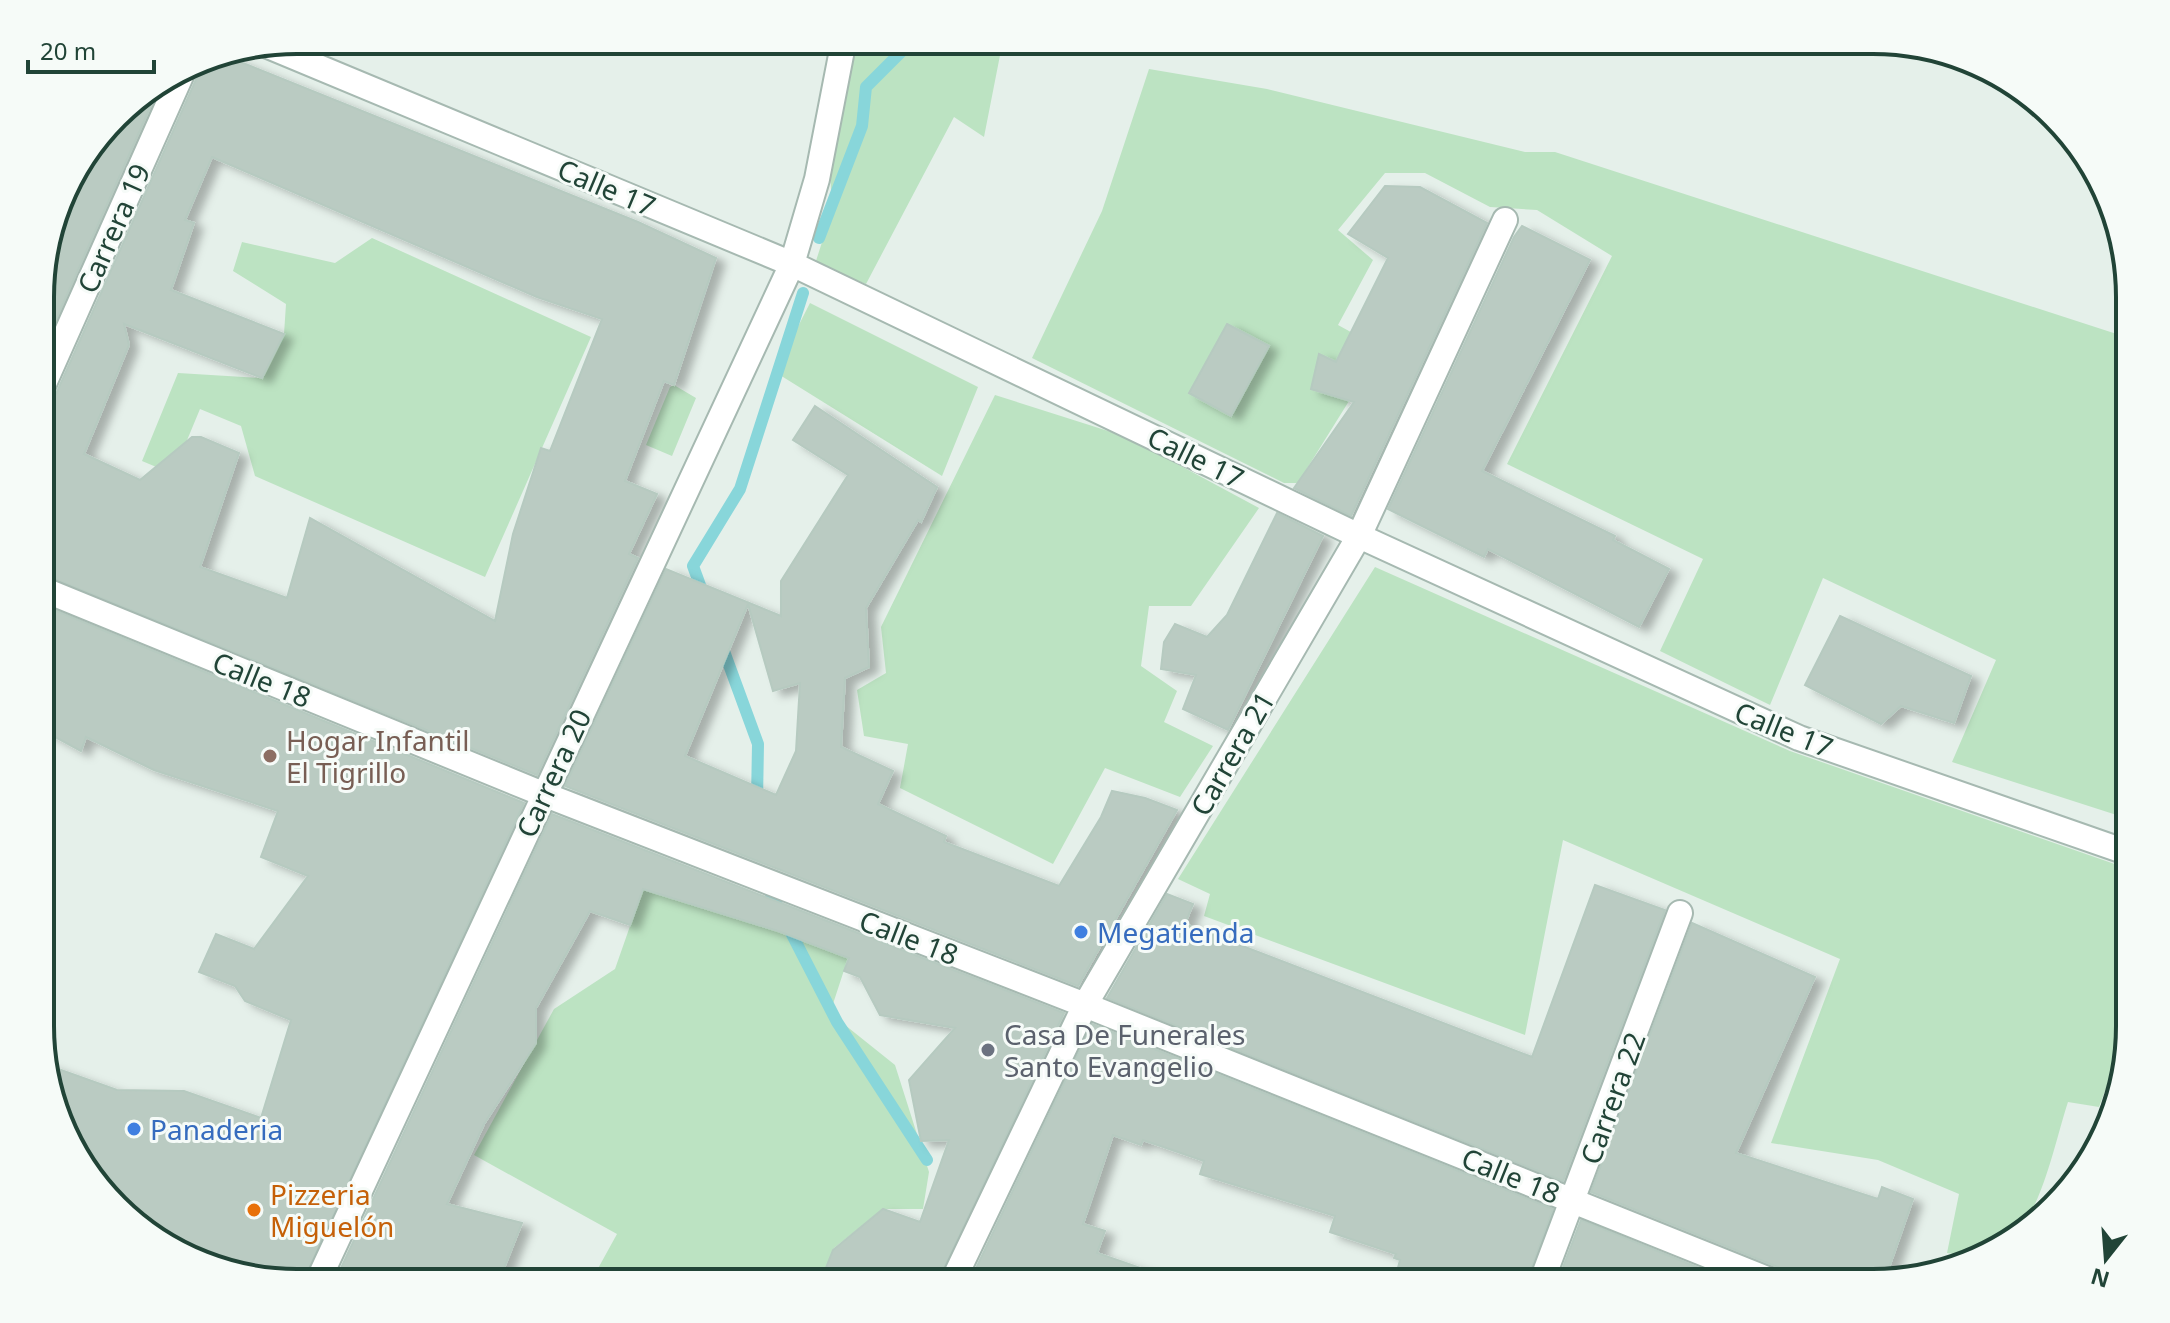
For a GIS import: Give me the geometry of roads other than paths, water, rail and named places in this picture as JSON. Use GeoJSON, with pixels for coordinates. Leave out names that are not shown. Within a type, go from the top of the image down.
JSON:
{"type":"FeatureCollection","features":[{"type":"Feature","properties":{"kind":"street","name":"Carrera 20"},"geometry":{"type":"LineString","coordinates":[[323,1269],[792,264],[817,179],[841,54]]}},
{"type":"Feature","properties":{"kind":"street","name":"Calle 17"},"geometry":{"type":"LineString","coordinates":[[289,55],[792,264],[1359,536],[1799,738],[2115,848]]}},
{"type":"Feature","properties":{"kind":"street","name":"Carrera 19"},"geometry":{"type":"LineString","coordinates":[[54,361],[176,87]]}},
{"type":"Feature","properties":{"kind":"street","name":"Carrera 21"},"geometry":{"type":"LineString","coordinates":[[959,1269],[1085,1005],[1359,536],[1505,220]]}},
{"type":"Feature","properties":{"kind":"street","name":"Calle 18"},"geometry":{"type":"LineString","coordinates":[[54,594],[543,794],[1085,1005],[1741,1268]]}},
{"type":"Feature","properties":{"kind":"street","name":"Carrera 22"},"geometry":{"type":"LineString","coordinates":[[1547,1268],[1680,913]]}},
{"type":"Feature","properties":{"kind":"waterway"},"geometry":{"type":"LineString","coordinates":[[819,238],[862,126],[866,87],[899,54]]}},
{"type":"Feature","properties":{"kind":"waterway"},"geometry":{"type":"LineString","coordinates":[[704,596],[693,566],[740,489],[803,293]]}},
{"type":"Feature","properties":{"kind":"waterway"},"geometry":{"type":"LineString","coordinates":[[721,643],[758,744],[757,800]]}},
{"type":"Feature","properties":{"kind":"waterway"},"geometry":{"type":"LineString","coordinates":[[766,884],[837,1022],[927,1160]]}},
{"type":"Feature","properties":{"kind":"place","name":"Hogar Infantil El Tigrillo"},"geometry":{"type":"Point","coordinates":[270,756]}},
{"type":"Feature","properties":{"kind":"place","name":"Megatienda"},"geometry":{"type":"Point","coordinates":[1081,932]}},
{"type":"Feature","properties":{"kind":"place","name":"Casa De Funerales Santo Evangelio"},"geometry":{"type":"Point","coordinates":[988,1050]}},
{"type":"Feature","properties":{"kind":"place","name":"Panaderia"},"geometry":{"type":"Point","coordinates":[134,1129]}},
{"type":"Feature","properties":{"kind":"place","name":"Pizzeria Miguelón"},"geometry":{"type":"Point","coordinates":[254,1210]}}]}
